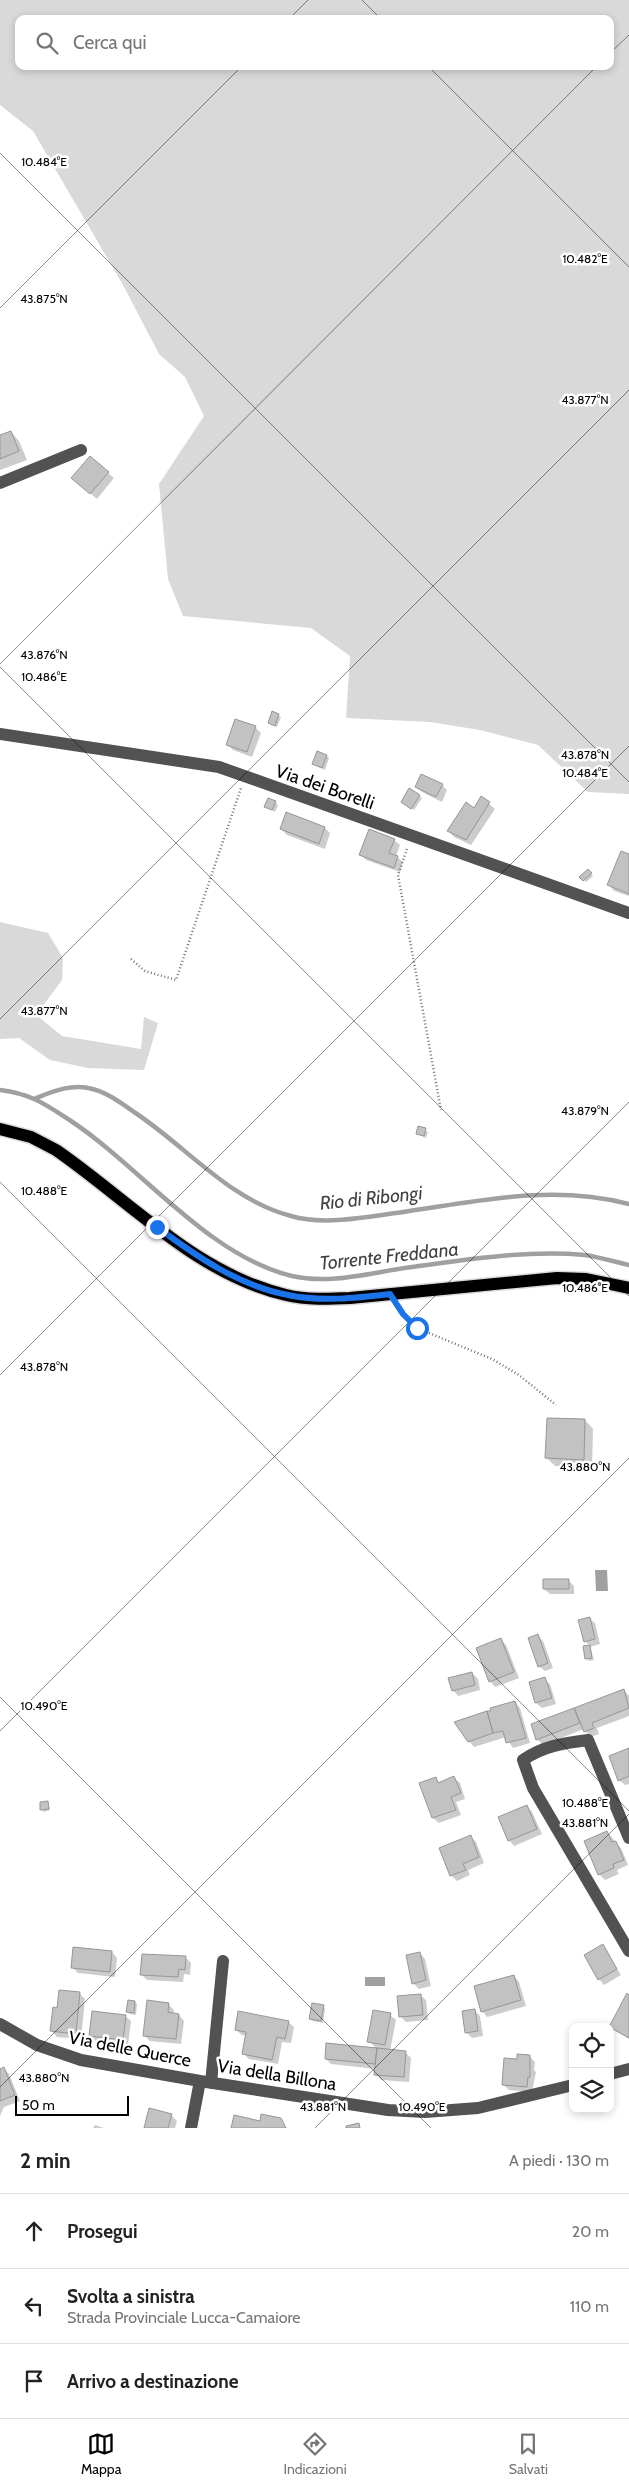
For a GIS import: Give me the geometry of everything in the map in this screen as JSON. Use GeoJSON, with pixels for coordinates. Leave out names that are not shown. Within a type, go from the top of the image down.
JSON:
{"type":"FeatureCollection","features":[{"type":"Feature","properties":{"kind":"main road"},"geometry":{"type":"LineString","coordinates":[[0,1128],[31,1137],[56,1150],[194,1254],[244,1280],[287,1295],[306,1298],[350,1298],[557,1278],[586,1279],[629,1288]]}},
{"type":"Feature","properties":{"kind":"street"},"geometry":{"type":"LineString","coordinates":[[0,483],[81,450]]}},
{"type":"Feature","properties":{"kind":"street","name":"Via dei Borelli"},"geometry":{"type":"LineString","coordinates":[[0,734],[218,767],[629,913]]}},
{"type":"Feature","properties":{"kind":"street"},"geometry":{"type":"LineString","coordinates":[[629,1838],[588,1740],[563,1743],[535,1752],[523,1760],[533,1788],[629,1951]]}},
{"type":"Feature","properties":{"kind":"street"},"geometry":{"type":"LineString","coordinates":[[206,2082],[223,1961]]}},
{"type":"Feature","properties":{"kind":"street","name":"Via delle Querce"},"geometry":{"type":"LineString","coordinates":[[0,2024],[37,2045],[62,2054],[206,2082]]}},
{"type":"Feature","properties":{"kind":"street"},"geometry":{"type":"LineString","coordinates":[[614,2073],[629,2069]]}},
{"type":"Feature","properties":{"kind":"street","name":"Via della Billona"},"geometry":{"type":"LineString","coordinates":[[191,2128],[206,2082],[388,2110],[425,2112],[478,2108],[569,2086]]}},
{"type":"Feature","properties":{"kind":"path"},"geometry":{"type":"LineString","coordinates":[[131,959],[145,971],[176,980],[245,777]]}},
{"type":"Feature","properties":{"kind":"path"},"geometry":{"type":"LineString","coordinates":[[411,836],[398,875],[441,1110]]}},
{"type":"Feature","properties":{"kind":"path"},"geometry":{"type":"LineString","coordinates":[[390,1294],[403,1314],[417,1328],[492,1360],[519,1375],[556,1405]]}},
{"type":"Feature","properties":{"kind":"shaded area"},"geometry":{"type":"Polygon","coordinates":[[[0,0],[629,0],[629,794],[588,792],[538,745],[480,730],[430,722],[346,718],[350,656],[311,628],[183,616],[168,579],[159,484],[204,416],[185,377],[159,354],[123,285],[33,131],[0,105],[0,0]]]}},
{"type":"Feature","properties":{"kind":"shaded area"},"geometry":{"type":"Polygon","coordinates":[[[0,922],[48,933],[63,958],[62,980],[45,1003],[40,1018],[62,1036],[141,1049],[144,1017],[158,1023],[144,1070],[88,1068],[50,1060],[19,1038],[0,1039],[0,922]]]}},
{"type":"Feature","properties":{"kind":"shaded area"},"geometry":{"type":"Polygon","coordinates":[[[595,1570],[607,1570],[608,1591],[596,1591],[595,1570]]]}},
{"type":"Feature","properties":{"kind":"shaded area"},"geometry":{"type":"Polygon","coordinates":[[[365,1977],[385,1977],[385,1986],[365,1986],[365,1977]]]}},
{"type":"Feature","properties":{"kind":"building"},"geometry":{"type":"Polygon","coordinates":[[[11,431],[19,451],[0,459],[0,435],[11,431]]]}},
{"type":"Feature","properties":{"kind":"building"},"geometry":{"type":"Polygon","coordinates":[[[90,456],[109,472],[90,494],[71,478],[90,456]]]}},
{"type":"Feature","properties":{"kind":"building"},"geometry":{"type":"Polygon","coordinates":[[[272,711],[279,714],[275,726],[268,723],[272,711]]]}},
{"type":"Feature","properties":{"kind":"building"},"geometry":{"type":"Polygon","coordinates":[[[235,719],[256,726],[247,752],[226,745],[235,719]]]}},
{"type":"Feature","properties":{"kind":"building"},"geometry":{"type":"Polygon","coordinates":[[[317,751],[327,755],[322,768],[312,764],[317,751]]]}},
{"type":"Feature","properties":{"kind":"building"},"geometry":{"type":"Polygon","coordinates":[[[421,774],[443,784],[436,797],[415,787],[421,774]]]}},
{"type":"Feature","properties":{"kind":"building"},"geometry":{"type":"Polygon","coordinates":[[[409,788],[420,795],[411,809],[401,802],[409,788]]]}},
{"type":"Feature","properties":{"kind":"building"},"geometry":{"type":"Polygon","coordinates":[[[481,796],[490,802],[466,840],[447,831],[466,802],[474,808],[481,796]]]}},
{"type":"Feature","properties":{"kind":"building"},"geometry":{"type":"Polygon","coordinates":[[[268,798],[276,801],[272,810],[264,807],[268,798]]]}},
{"type":"Feature","properties":{"kind":"building"},"geometry":{"type":"Polygon","coordinates":[[[286,812],[325,827],[319,844],[280,829],[286,812]]]}},
{"type":"Feature","properties":{"kind":"building"},"geometry":{"type":"Polygon","coordinates":[[[369,829],[395,839],[389,853],[398,856],[394,868],[359,855],[369,829]]]}},
{"type":"Feature","properties":{"kind":"building"},"geometry":{"type":"Polygon","coordinates":[[[621,851],[629,854],[629,894],[607,885],[621,851]]]}},
{"type":"Feature","properties":{"kind":"building"},"geometry":{"type":"Polygon","coordinates":[[[588,869],[592,873],[583,881],[579,877],[588,869]]]}},
{"type":"Feature","properties":{"kind":"building"},"geometry":{"type":"Polygon","coordinates":[[[418,1126],[426,1128],[424,1136],[416,1134],[418,1126]]]}},
{"type":"Feature","properties":{"kind":"building"},"geometry":{"type":"Polygon","coordinates":[[[547,1418],[585,1419],[584,1460],[545,1458],[547,1418]]]}},
{"type":"Feature","properties":{"kind":"building"},"geometry":{"type":"Polygon","coordinates":[[[543,1579],[569,1579],[569,1589],[543,1589],[543,1579]]]}},
{"type":"Feature","properties":{"kind":"building"},"geometry":{"type":"Polygon","coordinates":[[[590,1617],[595,1639],[584,1642],[578,1620],[590,1617]]]}},
{"type":"Feature","properties":{"kind":"building"},"geometry":{"type":"Polygon","coordinates":[[[538,1634],[548,1663],[538,1667],[528,1638],[538,1634]]]}},
{"type":"Feature","properties":{"kind":"building"},"geometry":{"type":"Polygon","coordinates":[[[501,1638],[514,1672],[489,1682],[476,1648],[501,1638]]]}},
{"type":"Feature","properties":{"kind":"building"},"geometry":{"type":"Polygon","coordinates":[[[590,1645],[592,1658],[585,1659],[583,1646],[590,1645]]]}},
{"type":"Feature","properties":{"kind":"building"},"geometry":{"type":"Polygon","coordinates":[[[472,1672],[475,1685],[452,1691],[448,1678],[472,1672]]]}},
{"type":"Feature","properties":{"kind":"building"},"geometry":{"type":"Polygon","coordinates":[[[545,1677],[552,1698],[535,1703],[529,1682],[545,1677]]]}},
{"type":"Feature","properties":{"kind":"building"},"geometry":{"type":"Polygon","coordinates":[[[624,1689],[629,1708],[592,1723],[594,1728],[584,1732],[574,1708],[624,1689]]]}},
{"type":"Feature","properties":{"kind":"building"},"geometry":{"type":"Polygon","coordinates":[[[515,1701],[526,1738],[506,1743],[503,1731],[493,1733],[487,1711],[491,1711],[490,1708],[515,1701]]]}},
{"type":"Feature","properties":{"kind":"building"},"geometry":{"type":"Polygon","coordinates":[[[574,1708],[580,1723],[536,1740],[531,1724],[574,1708]]]}},
{"type":"Feature","properties":{"kind":"building"},"geometry":{"type":"Polygon","coordinates":[[[487,1711],[493,1733],[468,1742],[454,1722],[487,1711]]]}},
{"type":"Feature","properties":{"kind":"building"},"geometry":{"type":"Polygon","coordinates":[[[629,1748],[629,1776],[618,1781],[609,1756],[629,1748]]]}},
{"type":"Feature","properties":{"kind":"building"},"geometry":{"type":"Polygon","coordinates":[[[454,1776],[461,1793],[451,1797],[456,1810],[432,1818],[419,1783],[436,1777],[438,1783],[454,1776]]]}},
{"type":"Feature","properties":{"kind":"building"},"geometry":{"type":"Polygon","coordinates":[[[48,1801],[49,1809],[40,1810],[40,1802],[48,1801]]]}},
{"type":"Feature","properties":{"kind":"building"},"geometry":{"type":"Polygon","coordinates":[[[527,1805],[537,1829],[508,1841],[498,1817],[527,1805]]]}},
{"type":"Feature","properties":{"kind":"building"},"geometry":{"type":"Polygon","coordinates":[[[607,1831],[612,1842],[616,1841],[624,1860],[613,1864],[614,1868],[598,1875],[584,1841],[607,1831]]]}},
{"type":"Feature","properties":{"kind":"building"},"geometry":{"type":"Polygon","coordinates":[[[471,1835],[479,1857],[463,1864],[466,1870],[450,1876],[439,1848],[471,1835]]]}},
{"type":"Feature","properties":{"kind":"building"},"geometry":{"type":"Polygon","coordinates":[[[603,1944],[617,1969],[598,1980],[584,1955],[603,1944]]]}},
{"type":"Feature","properties":{"kind":"building"},"geometry":{"type":"Polygon","coordinates":[[[73,1947],[112,1951],[110,1972],[71,1968],[73,1947]]]}},
{"type":"Feature","properties":{"kind":"building"},"geometry":{"type":"Polygon","coordinates":[[[420,1952],[426,1980],[412,1984],[406,1955],[420,1952]]]}},
{"type":"Feature","properties":{"kind":"building"},"geometry":{"type":"Polygon","coordinates":[[[142,1954],[186,1956],[185,1970],[179,1969],[178,1977],[140,1975],[142,1954]]]}},
{"type":"Feature","properties":{"kind":"building"},"geometry":{"type":"Polygon","coordinates":[[[514,1975],[521,2000],[481,2012],[474,1986],[514,1975]]]}},
{"type":"Feature","properties":{"kind":"building"},"geometry":{"type":"Polygon","coordinates":[[[59,1990],[80,1992],[76,2034],[50,2031],[53,2007],[57,2008],[59,1990]]]}},
{"type":"Feature","properties":{"kind":"building"},"geometry":{"type":"Polygon","coordinates":[[[627,1993],[629,1995],[629,2038],[614,2030],[614,2023],[611,2023],[627,1993]]]}},
{"type":"Feature","properties":{"kind":"building"},"geometry":{"type":"Polygon","coordinates":[[[421,1994],[423,2015],[399,2017],[397,1996],[421,1994]]]}},
{"type":"Feature","properties":{"kind":"building"},"geometry":{"type":"Polygon","coordinates":[[[128,2000],[135,2001],[134,2013],[126,2012],[128,2000]]]}},
{"type":"Feature","properties":{"kind":"building"},"geometry":{"type":"Polygon","coordinates":[[[147,2000],[169,2003],[168,2012],[179,2014],[176,2039],[143,2036],[147,2000]]]}},
{"type":"Feature","properties":{"kind":"building"},"geometry":{"type":"Polygon","coordinates":[[[312,2003],[324,2005],[321,2021],[309,2019],[312,2003]]]}},
{"type":"Feature","properties":{"kind":"building"},"geometry":{"type":"Polygon","coordinates":[[[475,2009],[478,2031],[465,2033],[462,2011],[475,2009]]]}},
{"type":"Feature","properties":{"kind":"building"},"geometry":{"type":"Polygon","coordinates":[[[373,2010],[391,2013],[385,2045],[367,2042],[373,2010]]]}},
{"type":"Feature","properties":{"kind":"building"},"geometry":{"type":"Polygon","coordinates":[[[92,2011],[126,2015],[123,2040],[89,2036],[92,2011]]]}},
{"type":"Feature","properties":{"kind":"building"},"geometry":{"type":"Polygon","coordinates":[[[238,2011],[289,2021],[285,2039],[277,2037],[272,2060],[242,2054],[246,2032],[235,2030],[238,2011]]]}},
{"type":"Feature","properties":{"kind":"building"},"geometry":{"type":"Polygon","coordinates":[[[326,2043],[377,2048],[375,2064],[325,2059],[326,2043]]]}},
{"type":"Feature","properties":{"kind":"building"},"geometry":{"type":"Polygon","coordinates":[[[377,2048],[406,2051],[404,2077],[374,2075],[377,2048]]]}},
{"type":"Feature","properties":{"kind":"building"},"geometry":{"type":"Polygon","coordinates":[[[517,2054],[530,2055],[530,2077],[528,2077],[527,2087],[502,2085],[504,2058],[517,2059],[517,2054]]]}},
{"type":"Feature","properties":{"kind":"building"},"geometry":{"type":"Polygon","coordinates":[[[4,2067],[15,2095],[0,2101],[0,2069],[4,2067]]]}},
{"type":"Feature","properties":{"kind":"building"},"geometry":{"type":"Polygon","coordinates":[[[149,2108],[172,2114],[168,2128],[144,2128],[149,2108]]]}},
{"type":"Feature","properties":{"kind":"building"},"geometry":{"type":"Polygon","coordinates":[[[261,2114],[281,2118],[286,2128],[231,2128],[234,2115],[260,2121],[261,2114]]]}},
{"type":"Feature","properties":{"kind":"building"},"geometry":{"type":"Polygon","coordinates":[[[359,2123],[360,2128],[346,2128],[346,2126],[359,2123]]]}},
{"type":"Feature","properties":{"kind":"waterway","name":"Rio di Ribongi"},"geometry":{"type":"LineString","coordinates":[[36,1098],[61,1089],[75,1087],[94,1089],[106,1094],[123,1104],[209,1171],[248,1198],[269,1208],[303,1219],[353,1219],[480,1200],[538,1195],[568,1195],[629,1204]]}},
{"type":"Feature","properties":{"kind":"waterway","name":"Torrente Freddana"},"geometry":{"type":"LineString","coordinates":[[0,1090],[30,1097],[71,1121],[124,1162],[204,1231],[232,1250],[261,1266],[292,1276],[322,1279],[352,1277],[476,1258],[520,1254],[585,1255],[629,1265]]}},
{"type":"Feature","properties":{"kind":"route"},"geometry":{"type":"LineString","coordinates":[[157,1227],[205,1262],[265,1288],[287,1295],[326,1299],[390,1294],[403,1314],[417,1328]]}}]}
